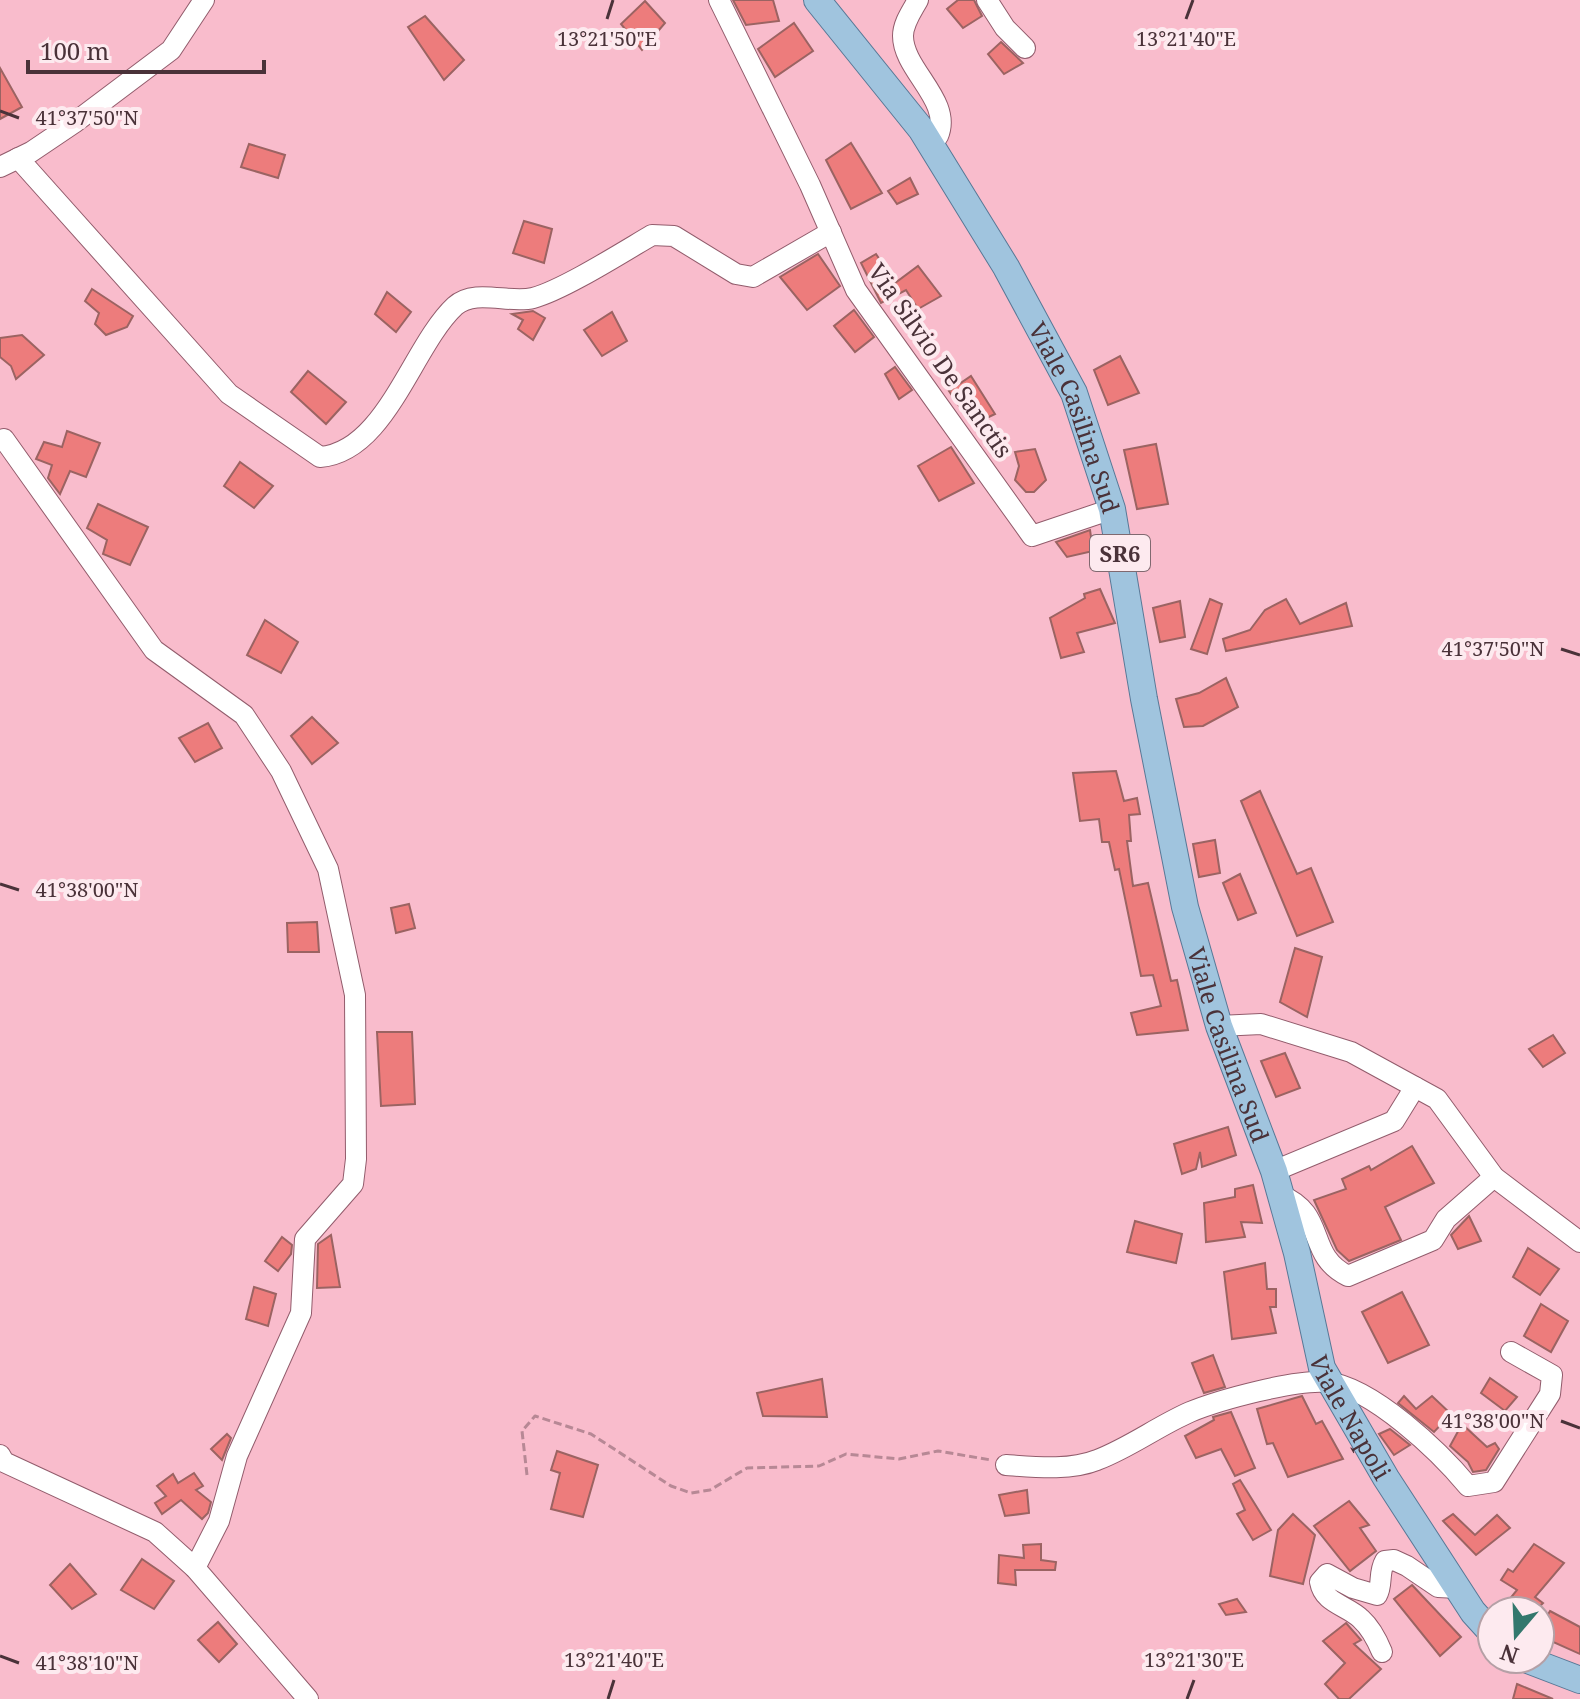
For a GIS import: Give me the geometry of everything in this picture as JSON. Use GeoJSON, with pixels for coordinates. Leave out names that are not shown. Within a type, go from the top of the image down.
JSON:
{"type":"FeatureCollection","features":[{"type":"Feature","properties":{"kind":"main road","name":"Viale Casilina Sud"},"geometry":{"type":"LineString","coordinates":[[817,0],[929,141],[1006,267],[1074,393],[1112,509],[1144,699],[1185,907],[1219,1026],[1277,1183]]}},
{"type":"Feature","properties":{"kind":"main road","name":"Viale Napoli"},"geometry":{"type":"LineString","coordinates":[[1277,1183],[1328,1382],[1476,1612]]}},
{"type":"Feature","properties":{"kind":"main road"},"geometry":{"type":"LineString","coordinates":[[1556,1671],[1580,1680]]}},
{"type":"Feature","properties":{"kind":"street"},"geometry":{"type":"LineString","coordinates":[[204,0],[171,50],[74,123],[9,162],[229,394],[320,457],[340,451],[377,423],[441,320],[459,303],[473,298],[533,298],[652,235],[674,236],[736,274],[753,277],[831,232]]}},
{"type":"Feature","properties":{"kind":"street","name":"Via Silvio De Sanctis"},"geometry":{"type":"LineString","coordinates":[[719,0],[856,290],[1032,536],[1112,509]]}},
{"type":"Feature","properties":{"kind":"street"},"geometry":{"type":"LineString","coordinates":[[918,0],[903,33],[905,46],[940,117],[942,127],[938,136],[929,141]]}},
{"type":"Feature","properties":{"kind":"street"},"geometry":{"type":"LineString","coordinates":[[987,0],[1005,28],[1025,48]]}},
{"type":"Feature","properties":{"kind":"street"},"geometry":{"type":"LineString","coordinates":[[1,437],[154,650],[244,715],[281,771],[328,869],[355,995],[356,1159],[353,1184],[305,1239],[301,1313],[237,1456],[219,1521],[195,1568]]}},
{"type":"Feature","properties":{"kind":"street"},"geometry":{"type":"LineString","coordinates":[[1219,1026],[1261,1024],[1351,1052],[1437,1099],[1494,1177],[1580,1242]]}},
{"type":"Feature","properties":{"kind":"street"},"geometry":{"type":"LineString","coordinates":[[1415,1087],[1394,1121],[1277,1183],[1298,1202],[1311,1222],[1327,1261],[1348,1276],[1433,1240],[1446,1219],[1494,1177]]}},
{"type":"Feature","properties":{"kind":"street"},"geometry":{"type":"LineString","coordinates":[[1006,1465],[1041,1467],[1095,1462],[1190,1412],[1291,1384],[1328,1382],[1370,1400],[1430,1444],[1468,1486],[1481,1486],[1494,1482],[1550,1394],[1552,1375],[1511,1352]]}},
{"type":"Feature","properties":{"kind":"street"},"geometry":{"type":"LineString","coordinates":[[0,1455],[4,1462],[155,1532],[195,1568],[308,1699]]}},
{"type":"Feature","properties":{"kind":"street"},"geometry":{"type":"LineString","coordinates":[[1382,1652],[1360,1617],[1332,1602],[1321,1591],[1320,1582],[1327,1574],[1353,1588],[1377,1595],[1380,1570],[1385,1561],[1394,1560],[1438,1587],[1458,1588]]}},
{"type":"Feature","properties":{"kind":"path"},"geometry":{"type":"LineString","coordinates":[[527,1475],[522,1453],[522,1431],[535,1416],[591,1434],[671,1486],[691,1493],[710,1490],[747,1468],[819,1466],[846,1454],[899,1459],[938,1451],[1006,1465]]}},
{"type":"Feature","properties":{"kind":"building"},"geometry":{"type":"Polygon","coordinates":[[[733,0],[773,0],[779,21],[746,25],[733,0]]]}},
{"type":"Feature","properties":{"kind":"building"},"geometry":{"type":"Polygon","coordinates":[[[958,0],[974,0],[982,16],[963,28],[947,9],[958,0]]]}},
{"type":"Feature","properties":{"kind":"building"},"geometry":{"type":"Polygon","coordinates":[[[645,1],[665,23],[642,50],[621,24],[645,1]]]}},
{"type":"Feature","properties":{"kind":"building"},"geometry":{"type":"Polygon","coordinates":[[[425,16],[464,60],[444,80],[408,27],[425,16]]]}},
{"type":"Feature","properties":{"kind":"building"},"geometry":{"type":"Polygon","coordinates":[[[794,23],[813,51],[775,77],[758,49],[794,23]]]}},
{"type":"Feature","properties":{"kind":"building"},"geometry":{"type":"Polygon","coordinates":[[[1001,42],[1023,63],[1004,74],[988,54],[1001,42]]]}},
{"type":"Feature","properties":{"kind":"building"},"geometry":{"type":"Polygon","coordinates":[[[0,68],[22,107],[0,119],[0,68]]]}},
{"type":"Feature","properties":{"kind":"building"},"geometry":{"type":"Polygon","coordinates":[[[851,143],[882,193],[851,209],[826,160],[851,143]]]}},
{"type":"Feature","properties":{"kind":"building"},"geometry":{"type":"Polygon","coordinates":[[[249,144],[285,155],[278,178],[241,167],[249,144]]]}},
{"type":"Feature","properties":{"kind":"building"},"geometry":{"type":"Polygon","coordinates":[[[910,178],[918,194],[897,204],[888,191],[910,178]]]}},
{"type":"Feature","properties":{"kind":"building"},"geometry":{"type":"Polygon","coordinates":[[[524,221],[552,229],[544,263],[513,253],[524,221]]]}},
{"type":"Feature","properties":{"kind":"building"},"geometry":{"type":"Polygon","coordinates":[[[818,254],[840,286],[807,310],[780,277],[818,254]]]}},
{"type":"Feature","properties":{"kind":"building"},"geometry":{"type":"Polygon","coordinates":[[[876,254],[895,283],[918,266],[941,296],[918,309],[906,290],[881,303],[861,263],[876,254]]]}},
{"type":"Feature","properties":{"kind":"building"},"geometry":{"type":"Polygon","coordinates":[[[92,289],[133,316],[127,327],[106,335],[95,324],[99,313],[85,301],[92,289]]]}},
{"type":"Feature","properties":{"kind":"building"},"geometry":{"type":"Polygon","coordinates":[[[387,292],[411,312],[396,332],[375,314],[387,292]]]}},
{"type":"Feature","properties":{"kind":"building"},"geometry":{"type":"Polygon","coordinates":[[[854,310],[874,337],[855,352],[834,326],[854,310]]]}},
{"type":"Feature","properties":{"kind":"building"},"geometry":{"type":"Polygon","coordinates":[[[533,311],[545,318],[533,340],[518,329],[523,320],[512,314],[533,311]]]}},
{"type":"Feature","properties":{"kind":"building"},"geometry":{"type":"Polygon","coordinates":[[[612,312],[627,341],[602,356],[584,330],[612,312]]]}},
{"type":"Feature","properties":{"kind":"building"},"geometry":{"type":"Polygon","coordinates":[[[22,335],[44,355],[16,379],[11,366],[0,357],[0,338],[22,335]]]}},
{"type":"Feature","properties":{"kind":"building"},"geometry":{"type":"Polygon","coordinates":[[[1120,356],[1139,393],[1108,405],[1094,370],[1120,356]]]}},
{"type":"Feature","properties":{"kind":"building"},"geometry":{"type":"Polygon","coordinates":[[[895,367],[912,390],[899,399],[885,374],[895,367]]]}},
{"type":"Feature","properties":{"kind":"building"},"geometry":{"type":"Polygon","coordinates":[[[308,371],[346,402],[326,424],[291,392],[308,371]]]}},
{"type":"Feature","properties":{"kind":"building"},"geometry":{"type":"Polygon","coordinates":[[[971,376],[995,414],[972,425],[949,391],[971,376]]]}},
{"type":"Feature","properties":{"kind":"building"},"geometry":{"type":"Polygon","coordinates":[[[67,431],[100,443],[86,477],[70,471],[60,494],[48,478],[52,465],[36,459],[44,442],[62,447],[67,431]]]}},
{"type":"Feature","properties":{"kind":"building"},"geometry":{"type":"Polygon","coordinates":[[[1156,444],[1168,504],[1137,509],[1124,450],[1156,444]]]}},
{"type":"Feature","properties":{"kind":"building"},"geometry":{"type":"Polygon","coordinates":[[[951,447],[974,483],[939,501],[918,466],[951,447]]]}},
{"type":"Feature","properties":{"kind":"building"},"geometry":{"type":"Polygon","coordinates":[[[1035,449],[1046,480],[1034,492],[1026,492],[1015,480],[1019,466],[1015,452],[1035,449]]]}},
{"type":"Feature","properties":{"kind":"building"},"geometry":{"type":"Polygon","coordinates":[[[240,462],[273,486],[254,508],[224,486],[240,462]]]}},
{"type":"Feature","properties":{"kind":"building"},"geometry":{"type":"Polygon","coordinates":[[[98,504],[148,527],[130,565],[103,554],[107,540],[87,528],[98,504]]]}},
{"type":"Feature","properties":{"kind":"building"},"geometry":{"type":"Polygon","coordinates":[[[1090,530],[1093,551],[1067,557],[1056,542],[1090,530]]]}},
{"type":"Feature","properties":{"kind":"building"},"geometry":{"type":"Polygon","coordinates":[[[1100,589],[1115,623],[1077,633],[1084,652],[1061,658],[1050,618],[1085,598],[1084,594],[1100,589]]]}},
{"type":"Feature","properties":{"kind":"building"},"geometry":{"type":"Polygon","coordinates":[[[1210,599],[1222,604],[1207,654],[1191,649],[1210,599]]]}},
{"type":"Feature","properties":{"kind":"building"},"geometry":{"type":"Polygon","coordinates":[[[1286,599],[1300,624],[1346,603],[1352,626],[1226,651],[1223,639],[1250,630],[1265,610],[1286,599]]]}},
{"type":"Feature","properties":{"kind":"building"},"geometry":{"type":"Polygon","coordinates":[[[1180,601],[1185,637],[1160,642],[1153,608],[1180,601]]]}},
{"type":"Feature","properties":{"kind":"building"},"geometry":{"type":"Polygon","coordinates":[[[265,620],[298,642],[281,673],[247,655],[265,620]]]}},
{"type":"Feature","properties":{"kind":"building"},"geometry":{"type":"Polygon","coordinates":[[[1226,678],[1238,707],[1203,726],[1184,727],[1176,699],[1199,693],[1226,678]]]}},
{"type":"Feature","properties":{"kind":"building"},"geometry":{"type":"Polygon","coordinates":[[[312,717],[338,743],[312,764],[291,736],[312,717]]]}},
{"type":"Feature","properties":{"kind":"building"},"geometry":{"type":"Polygon","coordinates":[[[208,723],[222,748],[195,762],[179,738],[208,723]]]}},
{"type":"Feature","properties":{"kind":"building"},"geometry":{"type":"Polygon","coordinates":[[[1116,771],[1124,801],[1137,798],[1140,814],[1129,815],[1131,841],[1127,841],[1133,886],[1148,883],[1171,981],[1177,980],[1188,1030],[1137,1035],[1131,1013],[1161,1006],[1153,975],[1141,976],[1119,869],[1115,870],[1109,842],[1102,842],[1099,819],[1080,821],[1073,773],[1116,771]]]}},
{"type":"Feature","properties":{"kind":"building"},"geometry":{"type":"Polygon","coordinates":[[[1260,791],[1297,874],[1311,868],[1333,922],[1297,936],[1241,801],[1260,791]]]}},
{"type":"Feature","properties":{"kind":"building"},"geometry":{"type":"Polygon","coordinates":[[[1215,840],[1220,873],[1199,877],[1193,844],[1215,840]]]}},
{"type":"Feature","properties":{"kind":"building"},"geometry":{"type":"Polygon","coordinates":[[[1240,874],[1256,913],[1238,920],[1223,883],[1240,874]]]}},
{"type":"Feature","properties":{"kind":"building"},"geometry":{"type":"Polygon","coordinates":[[[409,904],[415,928],[396,933],[391,908],[409,904]]]}},
{"type":"Feature","properties":{"kind":"building"},"geometry":{"type":"Polygon","coordinates":[[[317,922],[319,952],[288,952],[287,923],[317,922]]]}},
{"type":"Feature","properties":{"kind":"building"},"geometry":{"type":"Polygon","coordinates":[[[1295,948],[1322,957],[1307,1017],[1280,1002],[1295,948]]]}},
{"type":"Feature","properties":{"kind":"building"},"geometry":{"type":"Polygon","coordinates":[[[377,1032],[412,1032],[415,1104],[381,1106],[377,1032]]]}},
{"type":"Feature","properties":{"kind":"building"},"geometry":{"type":"Polygon","coordinates":[[[1553,1035],[1565,1053],[1543,1067],[1529,1049],[1553,1035]]]}},
{"type":"Feature","properties":{"kind":"building"},"geometry":{"type":"Polygon","coordinates":[[[1285,1053],[1300,1088],[1276,1097],[1261,1061],[1285,1053]]]}},
{"type":"Feature","properties":{"kind":"building"},"geometry":{"type":"Polygon","coordinates":[[[1228,1127],[1236,1155],[1202,1167],[1200,1152],[1196,1169],[1182,1174],[1174,1144],[1228,1127]]]}},
{"type":"Feature","properties":{"kind":"building"},"geometry":{"type":"Polygon","coordinates":[[[1412,1146],[1434,1183],[1385,1207],[1401,1240],[1349,1261],[1337,1250],[1314,1200],[1346,1189],[1342,1179],[1369,1166],[1371,1170],[1412,1146]]]}},
{"type":"Feature","properties":{"kind":"building"},"geometry":{"type":"Polygon","coordinates":[[[1253,1185],[1262,1223],[1241,1222],[1245,1237],[1206,1242],[1204,1203],[1235,1197],[1235,1189],[1253,1185]]]}},
{"type":"Feature","properties":{"kind":"building"},"geometry":{"type":"Polygon","coordinates":[[[1469,1216],[1481,1241],[1458,1249],[1451,1235],[1469,1216]]]}},
{"type":"Feature","properties":{"kind":"building"},"geometry":{"type":"Polygon","coordinates":[[[1135,1221],[1182,1234],[1176,1263],[1127,1252],[1135,1221]]]}},
{"type":"Feature","properties":{"kind":"building"},"geometry":{"type":"Polygon","coordinates":[[[331,1235],[340,1287],[317,1288],[318,1244],[331,1235]]]}},
{"type":"Feature","properties":{"kind":"building"},"geometry":{"type":"Polygon","coordinates":[[[282,1237],[292,1245],[291,1254],[278,1271],[265,1261],[282,1237]]]}},
{"type":"Feature","properties":{"kind":"building"},"geometry":{"type":"Polygon","coordinates":[[[1528,1248],[1559,1269],[1540,1295],[1513,1277],[1528,1248]]]}},
{"type":"Feature","properties":{"kind":"building"},"geometry":{"type":"Polygon","coordinates":[[[1265,1263],[1267,1289],[1276,1289],[1276,1307],[1270,1307],[1276,1333],[1232,1339],[1224,1272],[1265,1263]]]}},
{"type":"Feature","properties":{"kind":"building"},"geometry":{"type":"Polygon","coordinates":[[[254,1287],[276,1294],[268,1326],[246,1319],[254,1287]]]}},
{"type":"Feature","properties":{"kind":"building"},"geometry":{"type":"Polygon","coordinates":[[[1402,1292],[1429,1345],[1388,1363],[1362,1312],[1402,1292]]]}},
{"type":"Feature","properties":{"kind":"building"},"geometry":{"type":"Polygon","coordinates":[[[1541,1304],[1568,1321],[1551,1352],[1524,1336],[1541,1304]]]}},
{"type":"Feature","properties":{"kind":"building"},"geometry":{"type":"Polygon","coordinates":[[[1213,1355],[1225,1387],[1204,1393],[1192,1363],[1213,1355]]]}},
{"type":"Feature","properties":{"kind":"building"},"geometry":{"type":"Polygon","coordinates":[[[1490,1378],[1517,1397],[1505,1411],[1481,1393],[1490,1378]]]}},
{"type":"Feature","properties":{"kind":"building"},"geometry":{"type":"Polygon","coordinates":[[[822,1379],[827,1417],[763,1416],[757,1393],[822,1379]]]}},
{"type":"Feature","properties":{"kind":"building"},"geometry":{"type":"Polygon","coordinates":[[[1302,1396],[1316,1424],[1322,1421],[1343,1459],[1288,1477],[1273,1443],[1267,1444],[1257,1409],[1302,1396]]]}},
{"type":"Feature","properties":{"kind":"building"},"geometry":{"type":"Polygon","coordinates":[[[1404,1396],[1416,1409],[1432,1396],[1451,1414],[1434,1432],[1398,1403],[1404,1396]]]}},
{"type":"Feature","properties":{"kind":"building"},"geometry":{"type":"Polygon","coordinates":[[[1231,1412],[1255,1468],[1235,1476],[1221,1449],[1196,1458],[1185,1436],[1214,1420],[1213,1417],[1231,1412]]]}},
{"type":"Feature","properties":{"kind":"building"},"geometry":{"type":"Polygon","coordinates":[[[1462,1424],[1487,1447],[1495,1443],[1499,1449],[1486,1470],[1473,1472],[1468,1462],[1450,1446],[1462,1424]]]}},
{"type":"Feature","properties":{"kind":"building"},"geometry":{"type":"Polygon","coordinates":[[[1390,1429],[1410,1445],[1394,1455],[1379,1434],[1390,1429]]]}},
{"type":"Feature","properties":{"kind":"building"},"geometry":{"type":"Polygon","coordinates":[[[227,1434],[231,1438],[222,1460],[211,1449],[227,1434]]]}},
{"type":"Feature","properties":{"kind":"building"},"geometry":{"type":"Polygon","coordinates":[[[557,1451],[598,1465],[583,1517],[551,1509],[560,1473],[551,1470],[557,1451]]]}},
{"type":"Feature","properties":{"kind":"building"},"geometry":{"type":"Polygon","coordinates":[[[194,1473],[203,1486],[196,1490],[211,1502],[208,1513],[202,1519],[181,1500],[162,1514],[155,1503],[166,1496],[157,1486],[173,1474],[178,1483],[194,1473]]]}},
{"type":"Feature","properties":{"kind":"building"},"geometry":{"type":"Polygon","coordinates":[[[1240,1480],[1271,1530],[1253,1540],[1237,1514],[1245,1510],[1233,1484],[1240,1480]]]}},
{"type":"Feature","properties":{"kind":"building"},"geometry":{"type":"Polygon","coordinates":[[[1027,1490],[1029,1513],[1005,1516],[999,1495],[1027,1490]]]}},
{"type":"Feature","properties":{"kind":"building"},"geometry":{"type":"Polygon","coordinates":[[[1349,1501],[1369,1525],[1360,1528],[1376,1551],[1350,1571],[1314,1526],[1349,1501]]]}},
{"type":"Feature","properties":{"kind":"building"},"geometry":{"type":"Polygon","coordinates":[[[1293,1514],[1315,1535],[1303,1584],[1270,1576],[1278,1530],[1293,1514]]]}},
{"type":"Feature","properties":{"kind":"building"},"geometry":{"type":"Polygon","coordinates":[[[1453,1514],[1475,1535],[1497,1515],[1510,1528],[1476,1555],[1443,1521],[1453,1514]]]}},
{"type":"Feature","properties":{"kind":"building"},"geometry":{"type":"Polygon","coordinates":[[[1041,1544],[1041,1560],[1056,1562],[1055,1570],[1015,1570],[1016,1585],[998,1583],[999,1555],[1024,1558],[1023,1545],[1041,1544]]]}},
{"type":"Feature","properties":{"kind":"building"},"geometry":{"type":"Polygon","coordinates":[[[1534,1544],[1564,1563],[1537,1595],[1513,1595],[1517,1590],[1501,1580],[1508,1569],[1513,1572],[1534,1544]]]}},
{"type":"Feature","properties":{"kind":"building"},"geometry":{"type":"Polygon","coordinates":[[[142,1559],[174,1581],[154,1609],[121,1590],[142,1559]]]}},
{"type":"Feature","properties":{"kind":"building"},"geometry":{"type":"Polygon","coordinates":[[[70,1564],[96,1594],[72,1609],[50,1585],[70,1564]]]}},
{"type":"Feature","properties":{"kind":"building"},"geometry":{"type":"Polygon","coordinates":[[[1412,1585],[1461,1637],[1440,1656],[1394,1599],[1412,1585]]]}},
{"type":"Feature","properties":{"kind":"building"},"geometry":{"type":"Polygon","coordinates":[[[1237,1599],[1246,1612],[1226,1615],[1219,1604],[1237,1599]]]}},
{"type":"Feature","properties":{"kind":"building"},"geometry":{"type":"Polygon","coordinates":[[[1556,1614],[1580,1627],[1580,1654],[1556,1643],[1556,1614]]]}},
{"type":"Feature","properties":{"kind":"building"},"geometry":{"type":"Polygon","coordinates":[[[218,1622],[237,1644],[219,1662],[198,1640],[218,1622]]]}},
{"type":"Feature","properties":{"kind":"building"},"geometry":{"type":"Polygon","coordinates":[[[1346,1623],[1361,1640],[1354,1644],[1381,1669],[1349,1699],[1339,1699],[1325,1684],[1345,1663],[1323,1641],[1346,1623]]]}},
{"type":"Feature","properties":{"kind":"building"},"geometry":{"type":"Polygon","coordinates":[[[1517,1684],[1553,1699],[1513,1699],[1517,1684]]]}}]}
